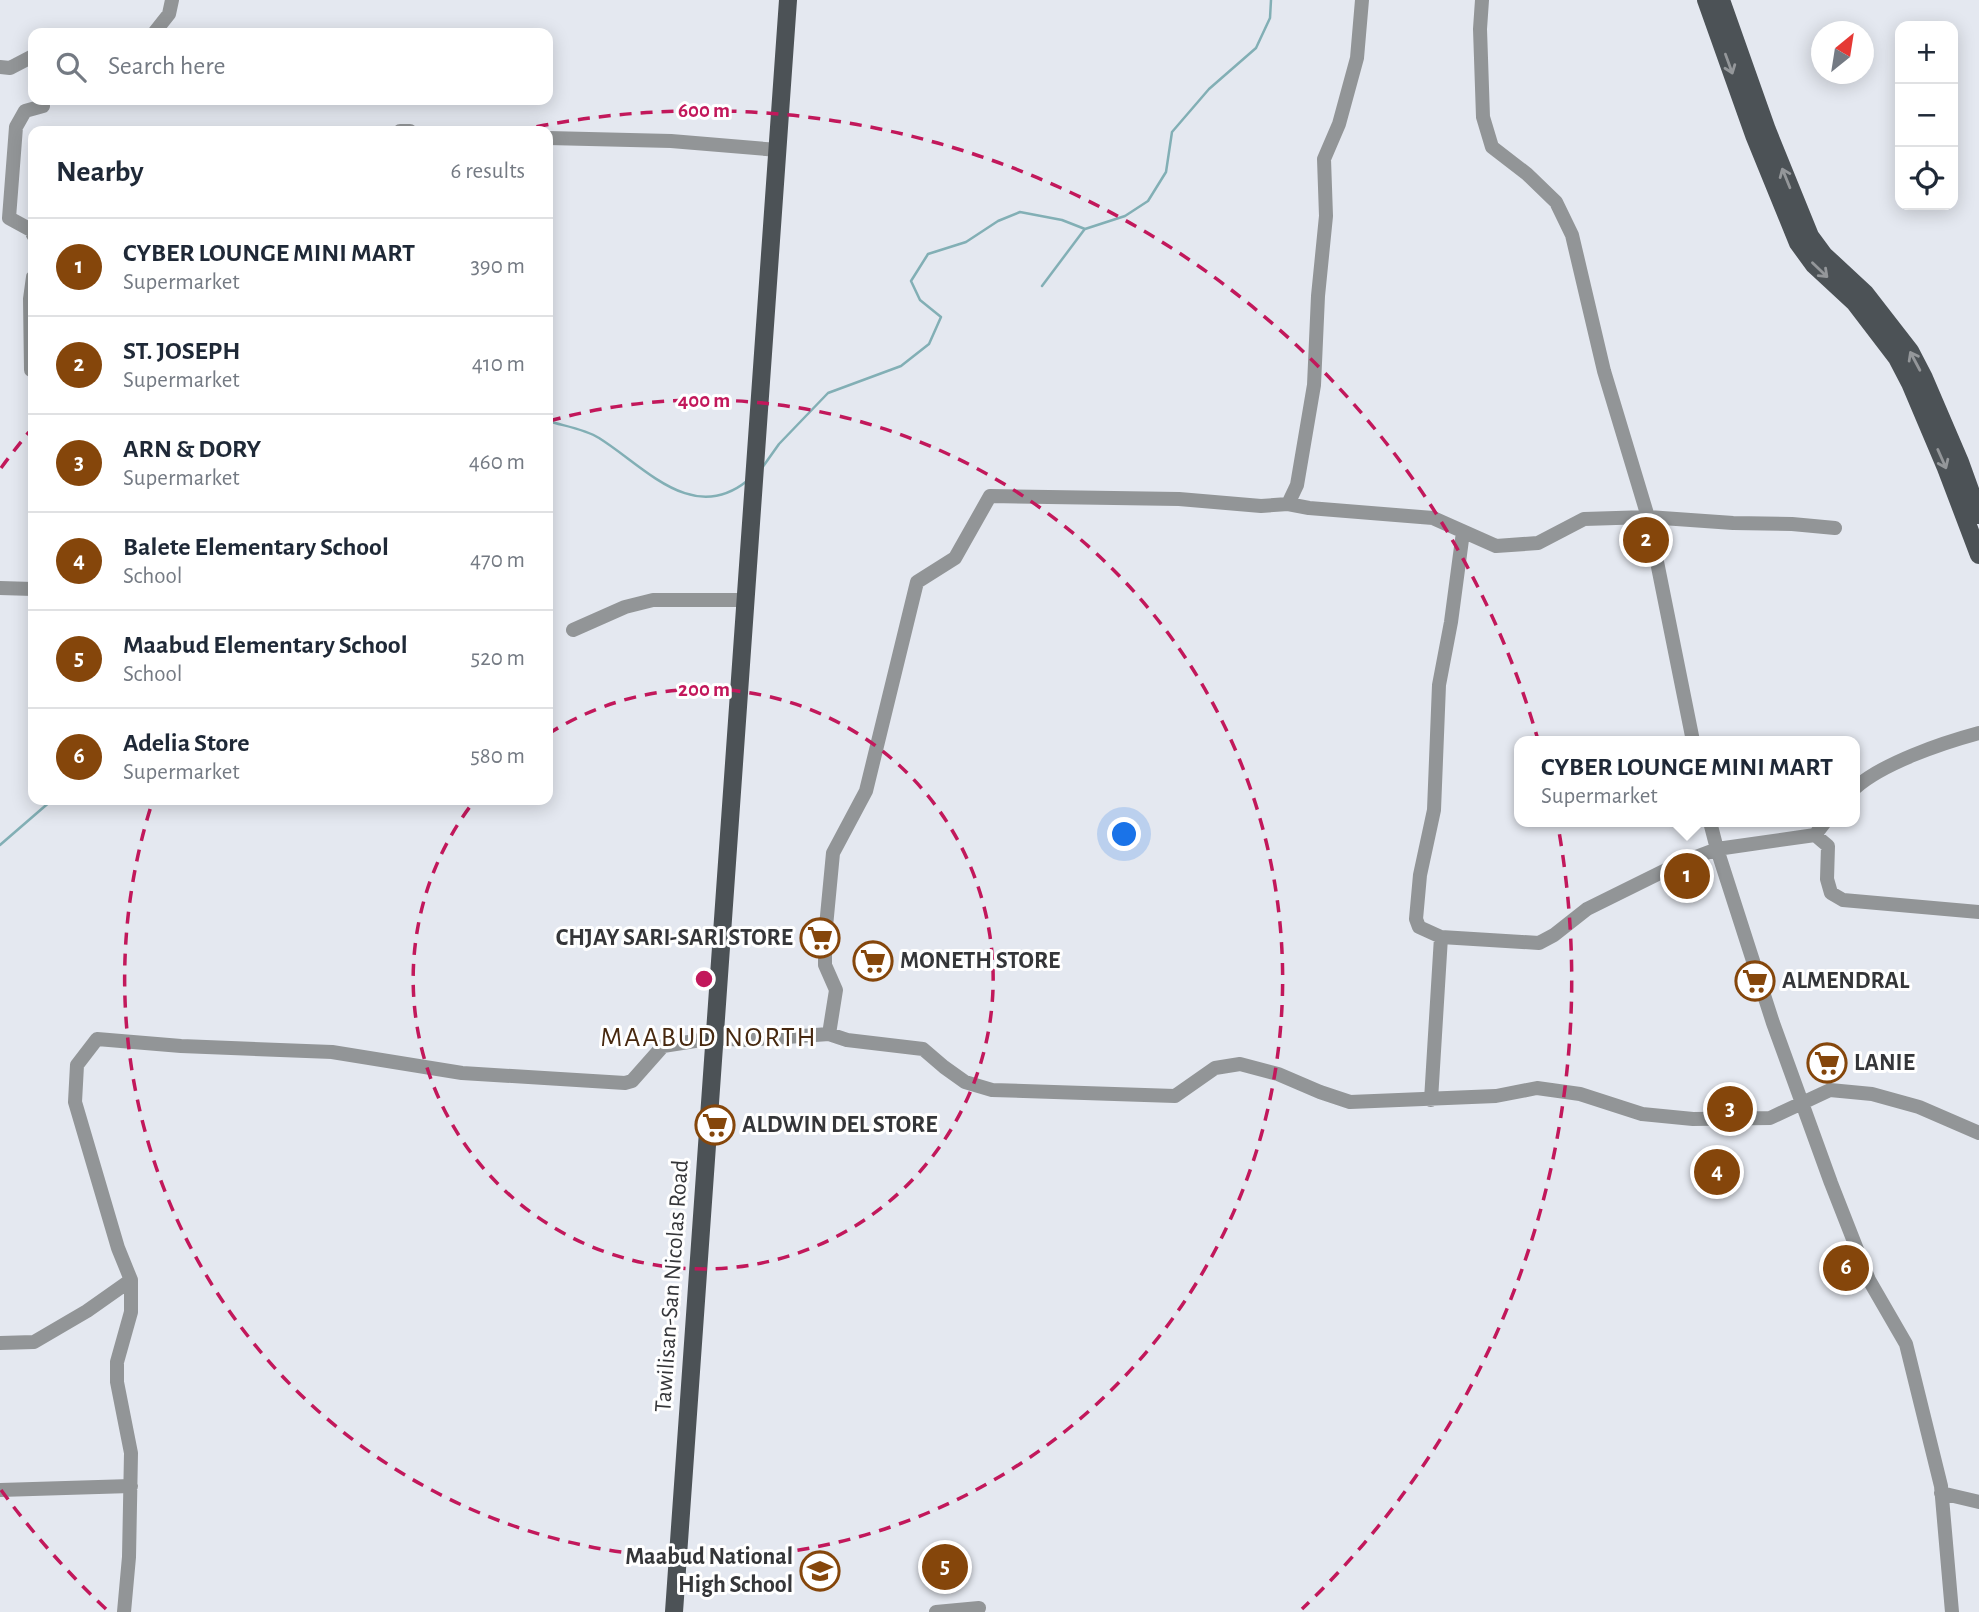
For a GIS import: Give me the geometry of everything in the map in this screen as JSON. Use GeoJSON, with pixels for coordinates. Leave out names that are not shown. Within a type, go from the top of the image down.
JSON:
{"type":"FeatureCollection","features":[{"type":"Feature","properties":{"kind":"main road","name":"Tawilisan-San Nicolas Road"},"geometry":{"type":"LineString","coordinates":[[674,1612],[788,0]]}},
{"type":"Feature","properties":{"kind":"main road"},"geometry":{"type":"LineString","coordinates":[[1706,0],[1754,135],[1798,243],[1814,265],[1855,303],[1897,358],[1946,468],[1979,555]]}},
{"type":"Feature","properties":{"kind":"main road"},"geometry":{"type":"LineString","coordinates":[[1721,0],[1767,130],[1810,236],[1824,255],[1870,298],[1910,351],[1960,462],[1979,515]]}},
{"type":"Feature","properties":{"kind":"street"},"geometry":{"type":"LineString","coordinates":[[158,28],[169,15],[172,0]]}},
{"type":"Feature","properties":{"kind":"street"},"geometry":{"type":"LineString","coordinates":[[1288,504],[1297,485],[1314,385],[1318,296],[1326,216],[1324,159],[1339,124],[1357,58],[1362,0]]}},
{"type":"Feature","properties":{"kind":"street"},"geometry":{"type":"LineString","coordinates":[[1482,0],[1480,29],[1483,117],[1492,147],[1527,174],[1556,202],[1572,235],[1604,371],[1648,517],[1692,736]]}},
{"type":"Feature","properties":{"kind":"street"},"geometry":{"type":"LineString","coordinates":[[0,67],[10,68],[28,59]]}},
{"type":"Feature","properties":{"kind":"street"},"geometry":{"type":"LineString","coordinates":[[28,228],[9,218],[16,127],[25,111],[43,107]]}},
{"type":"Feature","properties":{"kind":"street"},"geometry":{"type":"LineString","coordinates":[[553,138],[671,141],[778,150]]}},
{"type":"Feature","properties":{"kind":"street"},"geometry":{"type":"LineString","coordinates":[[829,1034],[836,990],[825,965],[832,853],[866,791],[917,582],[955,558],[990,496],[1179,499],[1261,506],[1288,504],[1433,518],[1496,546],[1538,543],[1584,519],[1648,517],[1835,528]]}},
{"type":"Feature","properties":{"kind":"street"},"geometry":{"type":"LineString","coordinates":[[1463,533],[1439,685],[1434,810],[1420,875],[1416,919],[1419,927],[1441,937],[1539,943],[1555,935],[1587,909],[1680,863],[1717,849],[1815,835],[1821,827]]}},
{"type":"Feature","properties":{"kind":"street"},"geometry":{"type":"LineString","coordinates":[[0,588],[28,589]]}},
{"type":"Feature","properties":{"kind":"street"},"geometry":{"type":"LineString","coordinates":[[573,630],[625,607],[653,600],[745,600]]}},
{"type":"Feature","properties":{"kind":"street"},"geometry":{"type":"LineString","coordinates":[[1860,784],[1870,775],[1955,739],[1979,733]]}},
{"type":"Feature","properties":{"kind":"street"},"geometry":{"type":"LineString","coordinates":[[1711,827],[1802,1105],[1869,1280],[1906,1344],[1941,1493],[1952,1612]]}},
{"type":"Feature","properties":{"kind":"street"},"geometry":{"type":"LineString","coordinates":[[1815,835],[1828,846],[1827,880],[1831,893],[1843,900],[1979,912]]}},
{"type":"Feature","properties":{"kind":"street"},"geometry":{"type":"LineString","coordinates":[[1431,1100],[1441,937]]}},
{"type":"Feature","properties":{"kind":"street"},"geometry":{"type":"LineString","coordinates":[[124,1612],[129,1557],[131,1453],[117,1381],[117,1362],[131,1312],[131,1280],[118,1248],[75,1102],[77,1065],[97,1040],[332,1052],[462,1073],[625,1083],[632,1081],[663,1046],[714,1038],[745,1040],[829,1034],[847,1040],[923,1048],[965,1082],[992,1090],[1175,1096],[1214,1068],[1240,1064],[1278,1074],[1350,1102],[1496,1096],[1537,1088],[1580,1094],[1642,1114],[1693,1119],[1770,1118],[1830,1090],[1872,1094],[1919,1107],[1979,1133]]}},
{"type":"Feature","properties":{"kind":"street"},"geometry":{"type":"LineString","coordinates":[[0,1343],[34,1342],[87,1311],[131,1280]]}},
{"type":"Feature","properties":{"kind":"street"},"geometry":{"type":"LineString","coordinates":[[0,1490],[131,1486]]}},
{"type":"Feature","properties":{"kind":"street"},"geometry":{"type":"LineString","coordinates":[[1941,1493],[1979,1502]]}},
{"type":"Feature","properties":{"kind":"street"},"geometry":{"type":"LineString","coordinates":[[936,1612],[979,1608]]}},
{"type":"Feature","properties":{"kind":"waterway"},"geometry":{"type":"LineString","coordinates":[[762,468],[779,444],[828,393],[901,366],[929,344],[941,317],[920,300],[911,281],[928,254],[966,242],[998,221],[1020,212],[1062,220],[1085,229],[1125,216],[1148,201],[1166,172],[1172,132],[1209,89],[1256,48],[1270,18],[1271,0]]}},
{"type":"Feature","properties":{"kind":"waterway"},"geometry":{"type":"LineString","coordinates":[[1042,286],[1084,230]]}},
{"type":"Feature","properties":{"kind":"waterway"},"geometry":{"type":"LineString","coordinates":[[553,422],[593,435],[651,476],[688,494],[707,497],[727,493],[747,481]]}},
{"type":"Feature","properties":{"kind":"waterway"},"geometry":{"type":"LineString","coordinates":[[0,845],[46,805]]}},
{"type":"Feature","properties":{"kind":"place","name":"ST. JOSEPH"},"geometry":{"type":"Point","coordinates":[1646,540]}},
{"type":"Feature","properties":{"kind":"place","name":"CYBER LOUNGE MINI MART"},"geometry":{"type":"Point","coordinates":[1687,876]}},
{"type":"Feature","properties":{"kind":"place","name":"CHJAY SARI-SARI STORE"},"geometry":{"type":"Point","coordinates":[820,938]}},
{"type":"Feature","properties":{"kind":"place","name":"MONETH STORE"},"geometry":{"type":"Point","coordinates":[873,961]}},
{"type":"Feature","properties":{"kind":"place","name":"ALMENDRAL"},"geometry":{"type":"Point","coordinates":[1755,981]}},
{"type":"Feature","properties":{"kind":"place","name":"LANIE"},"geometry":{"type":"Point","coordinates":[1827,1063]}},
{"type":"Feature","properties":{"kind":"place","name":"ARN & DORY"},"geometry":{"type":"Point","coordinates":[1730,1109]}},
{"type":"Feature","properties":{"kind":"place","name":"ALDWIN DEL STORE"},"geometry":{"type":"Point","coordinates":[715,1125]}},
{"type":"Feature","properties":{"kind":"place","name":"Balete Elementary School"},"geometry":{"type":"Point","coordinates":[1717,1172]}},
{"type":"Feature","properties":{"kind":"place","name":"Adelia Store"},"geometry":{"type":"Point","coordinates":[1846,1268]}},
{"type":"Feature","properties":{"kind":"place","name":"Maabud Elementary School"},"geometry":{"type":"Point","coordinates":[945,1567]}},
{"type":"Feature","properties":{"kind":"place","name":"Maabud National High School"},"geometry":{"type":"Point","coordinates":[820,1571]}},
{"type":"Feature","properties":{"kind":"district","name":"MAABUD NORTH"},"geometry":{"type":"Point","coordinates":[709,1038]}}]}
